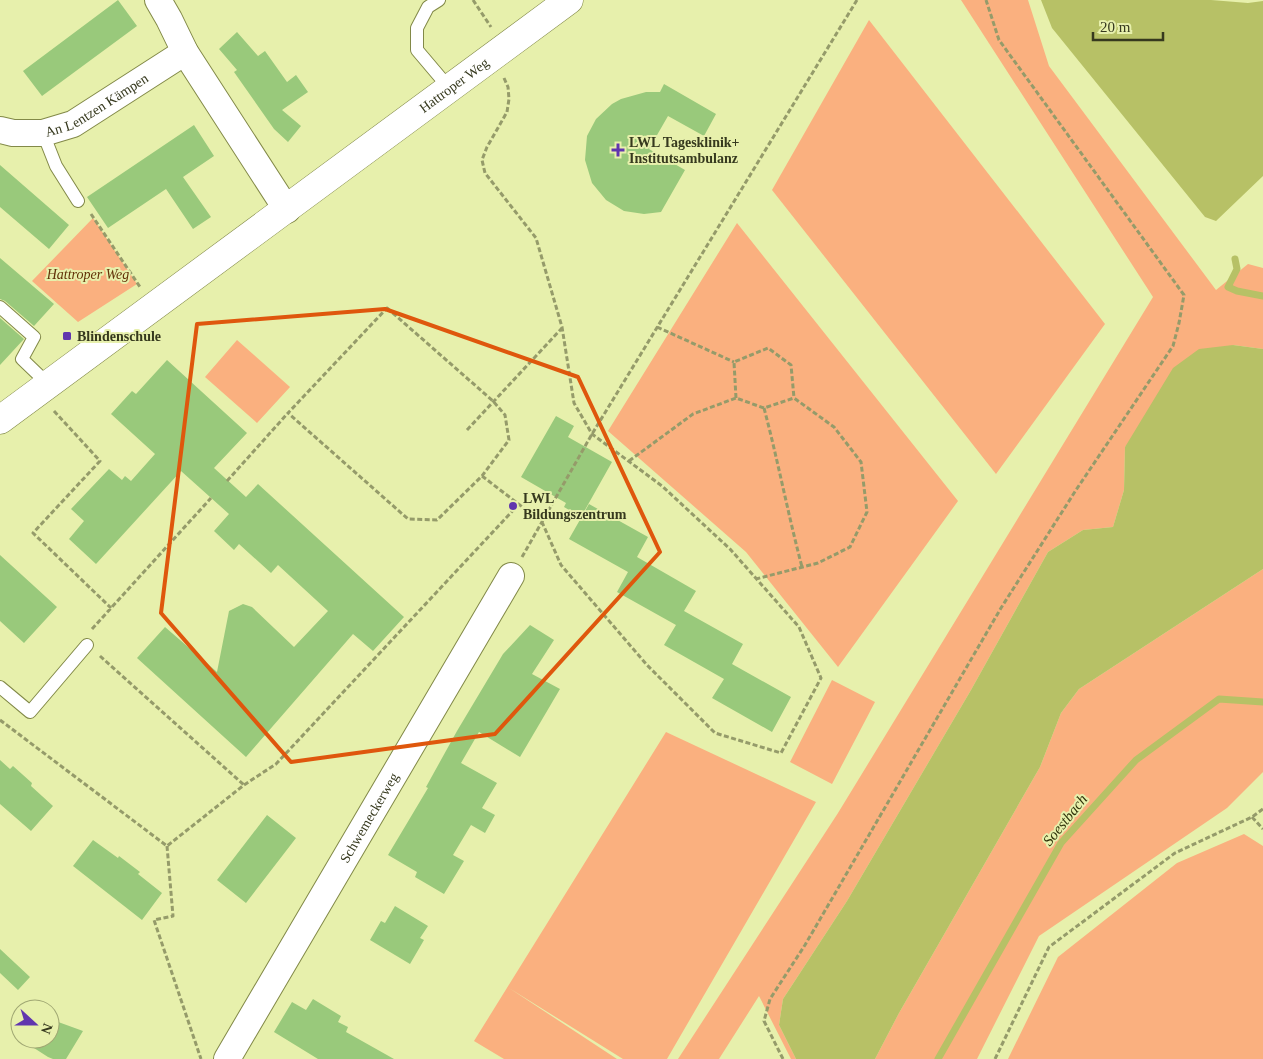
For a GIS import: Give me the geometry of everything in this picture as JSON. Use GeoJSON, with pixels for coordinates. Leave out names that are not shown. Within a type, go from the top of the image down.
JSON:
{"type":"FeatureCollection","features":[{"type":"Feature","properties":{"kind":"main road","name":"Hattroper Weg"},"geometry":{"type":"LineString","coordinates":[[0,420],[450,90],[569,0]]}},
{"type":"Feature","properties":{"kind":"street"},"geometry":{"type":"LineString","coordinates":[[158,0],[185,52],[287,210]]}},
{"type":"Feature","properties":{"kind":"street","name":"An Lentzen Kämpen"},"geometry":{"type":"LineString","coordinates":[[0,130],[13,133],[44,133],[73,124],[185,52]]}},
{"type":"Feature","properties":{"kind":"street","name":"Schwemeckerweg"},"geometry":{"type":"LineString","coordinates":[[236,1056],[511,576]]}},
{"type":"Feature","properties":{"kind":"lane"},"geometry":{"type":"LineString","coordinates":[[439,0],[428,7],[417,28],[417,50],[450,90]]}},
{"type":"Feature","properties":{"kind":"lane"},"geometry":{"type":"LineString","coordinates":[[44,133],[56,166],[78,201]]}},
{"type":"Feature","properties":{"kind":"lane"},"geometry":{"type":"LineString","coordinates":[[0,307],[34,337],[22,359],[43,388]]}},
{"type":"Feature","properties":{"kind":"lane"},"geometry":{"type":"LineString","coordinates":[[0,687],[30,712],[87,645]]}},
{"type":"Feature","properties":{"kind":"path"},"geometry":{"type":"LineString","coordinates":[[473,0],[504,48]]}},
{"type":"Feature","properties":{"kind":"path"},"geometry":{"type":"LineString","coordinates":[[511,576],[592,434],[857,0]]}},
{"type":"Feature","properties":{"kind":"path"},"geometry":{"type":"LineString","coordinates":[[782,1059],[764,1021],[770,999],[805,945],[1000,608],[1076,490],[1173,346],[1180,323],[1184,295],[999,40],[986,0]]}},
{"type":"Feature","properties":{"kind":"path"},"geometry":{"type":"LineString","coordinates":[[482,476],[542,522],[561,566],[647,665],[715,733],[782,753],[821,678],[798,627],[730,549],[662,486],[592,434],[574,403],[562,327],[536,238],[485,173],[482,160],[486,147],[507,112],[508,86],[504,78]]}},
{"type":"Feature","properties":{"kind":"path"},"geometry":{"type":"LineString","coordinates":[[78,201],[94,216],[152,307]]}},
{"type":"Feature","properties":{"kind":"path"},"geometry":{"type":"LineString","coordinates":[[227,481],[288,413],[387,308],[494,401],[505,416],[509,440],[482,476],[437,520],[408,518],[288,413]]}},
{"type":"Feature","properties":{"kind":"path"},"geometry":{"type":"LineString","coordinates":[[467,430],[562,327]]}},
{"type":"Feature","properties":{"kind":"path"},"geometry":{"type":"LineString","coordinates":[[657,327],[734,362],[768,348],[791,365],[794,398],[834,427],[860,462],[867,512],[850,547],[818,563],[756,579]]}},
{"type":"Feature","properties":{"kind":"path"},"geometry":{"type":"LineString","coordinates":[[734,362],[736,398]]}},
{"type":"Feature","properties":{"kind":"path"},"geometry":{"type":"LineString","coordinates":[[43,388],[100,461],[33,533],[111,608]]}},
{"type":"Feature","properties":{"kind":"path"},"geometry":{"type":"LineString","coordinates":[[629,461],[693,414],[736,398],[764,408],[794,398]]}},
{"type":"Feature","properties":{"kind":"path"},"geometry":{"type":"LineString","coordinates":[[764,408],[779,462],[787,510],[802,567]]}},
{"type":"Feature","properties":{"kind":"path"},"geometry":{"type":"LineString","coordinates":[[211,498],[82,641],[244,785]]}},
{"type":"Feature","properties":{"kind":"path"},"geometry":{"type":"LineString","coordinates":[[167,846],[244,785],[276,764],[519,504]]}},
{"type":"Feature","properties":{"kind":"path"},"geometry":{"type":"LineString","coordinates":[[0,720],[167,846],[173,916],[154,920],[201,1059]]}},
{"type":"Feature","properties":{"kind":"path"},"geometry":{"type":"LineString","coordinates":[[995,1059],[1049,947],[1175,854],[1252,817],[1263,808]]}},
{"type":"Feature","properties":{"kind":"path"},"geometry":{"type":"LineString","coordinates":[[1252,817],[1263,829]]}},
{"type":"Feature","properties":{"kind":"highlighted area"},"geometry":{"type":"Polygon","coordinates":[[[385,309],[578,377],[660,552],[495,734],[291,762],[161,613],[197,324],[385,309]]]}},
{"type":"Feature","properties":{"kind":"green space"},"geometry":{"type":"Polygon","coordinates":[[[961,0],[1028,0],[1049,66],[1216,290],[1248,264],[1263,268],[1263,349],[1233,345],[1125,447],[1124,490],[1113,527],[1083,530],[1048,552],[971,690],[847,901],[783,999],[779,1025],[796,1059],[791,1059],[759,996],[719,1059],[678,1059],[838,813],[1153,297],[961,0]]]}},
{"type":"Feature","properties":{"kind":"green space"},"geometry":{"type":"Polygon","coordinates":[[[869,20],[1105,324],[996,474],[772,190],[869,20]]]}},
{"type":"Feature","properties":{"kind":"green space","name":"Hattroper Weg"},"geometry":{"type":"Polygon","coordinates":[[[93,218],[137,284],[78,322],[32,281],[93,218]]]}},
{"type":"Feature","properties":{"kind":"green space"},"geometry":{"type":"Polygon","coordinates":[[[737,223],[958,501],[838,667],[746,552],[608,431],[737,223]]]}},
{"type":"Feature","properties":{"kind":"green space"},"geometry":{"type":"Polygon","coordinates":[[[237,340],[290,387],[257,423],[205,377],[237,340]]]}},
{"type":"Feature","properties":{"kind":"green space"},"geometry":{"type":"Polygon","coordinates":[[[1263,569],[1263,772],[1227,808],[1039,936],[977,1059],[875,1059],[899,1013],[1040,767],[1061,713],[1079,689],[1263,569]]]}},
{"type":"Feature","properties":{"kind":"green space"},"geometry":{"type":"Polygon","coordinates":[[[832,680],[875,702],[832,784],[790,762],[832,680]]]}},
{"type":"Feature","properties":{"kind":"green space"},"geometry":{"type":"Polygon","coordinates":[[[666,732],[816,802],[667,1059],[623,1059],[509,988],[617,1059],[504,1059],[474,1041],[666,732]]]}},
{"type":"Feature","properties":{"kind":"green space"},"geometry":{"type":"Polygon","coordinates":[[[1244,834],[1263,846],[1263,1059],[1008,1059],[1058,957],[1177,863],[1244,834]]]}},
{"type":"Feature","properties":{"kind":"shaded area"},"geometry":{"type":"Polygon","coordinates":[[[1041,0],[1211,0],[1248,3],[1263,1],[1263,176],[1216,221],[1205,217],[1052,28],[1041,0]]]}},
{"type":"Feature","properties":{"kind":"shaded area"},"geometry":{"type":"Polygon","coordinates":[[[1233,345],[1263,349],[1263,569],[1079,689],[1061,713],[1040,767],[899,1013],[875,1059],[796,1059],[779,1025],[783,999],[847,901],[971,690],[1048,552],[1083,530],[1113,527],[1124,490],[1125,447],[1173,368],[1199,349],[1233,345]]]}},
{"type":"Feature","properties":{"kind":"building"},"geometry":{"type":"Polygon","coordinates":[[[118,0],[137,26],[42,96],[23,71],[118,0]]]}},
{"type":"Feature","properties":{"kind":"building"},"geometry":{"type":"Polygon","coordinates":[[[237,32],[258,56],[265,51],[287,82],[296,75],[308,92],[282,110],[301,126],[288,142],[274,129],[234,72],[237,70],[219,49],[237,32]]]}},
{"type":"Feature","properties":{"kind":"building","name":"LWL Tagesklinik+ Institutsambulanz"},"geometry":{"type":"Polygon","coordinates":[[[664,84],[716,114],[704,136],[668,116],[649,149],[685,170],[661,212],[644,214],[624,211],[606,200],[592,183],[585,160],[587,136],[596,119],[612,104],[621,99],[646,92],[660,92],[664,84]]]}},
{"type":"Feature","properties":{"kind":"building"},"geometry":{"type":"Polygon","coordinates":[[[194,125],[214,156],[183,177],[211,217],[193,229],[166,189],[108,228],[87,197],[194,125]]]}},
{"type":"Feature","properties":{"kind":"building"},"geometry":{"type":"Polygon","coordinates":[[[0,165],[69,225],[49,249],[0,207],[0,165]]]}},
{"type":"Feature","properties":{"kind":"building"},"geometry":{"type":"Polygon","coordinates":[[[0,258],[54,304],[34,326],[5,301],[0,299],[0,258]]]}},
{"type":"Feature","properties":{"kind":"building"},"geometry":{"type":"Polygon","coordinates":[[[0,318],[24,339],[0,365],[0,318]]]}},
{"type":"Feature","properties":{"kind":"building"},"geometry":{"type":"Polygon","coordinates":[[[167,360],[247,433],[214,468],[246,497],[258,484],[404,617],[373,651],[353,634],[246,757],[137,658],[165,627],[217,672],[229,611],[243,604],[252,607],[294,647],[328,611],[278,565],[271,573],[239,544],[234,550],[214,531],[229,514],[181,471],[96,564],[69,539],[84,521],[71,509],[109,469],[122,480],[125,476],[131,481],[155,454],[111,414],[132,391],[136,394],[167,360]]]}},
{"type":"Feature","properties":{"kind":"building"},"geometry":{"type":"Polygon","coordinates":[[[556,416],[574,426],[568,437],[612,462],[581,517],[564,507],[566,503],[521,477],[556,416]]]}},
{"type":"Feature","properties":{"kind":"building"},"geometry":{"type":"Polygon","coordinates":[[[589,504],[648,537],[637,557],[696,591],[684,611],[743,644],[732,664],[791,697],[772,732],[712,698],[724,679],[664,645],[676,625],[617,592],[628,572],[569,539],[589,504]]]}},
{"type":"Feature","properties":{"kind":"building"},"geometry":{"type":"Polygon","coordinates":[[[0,555],[57,607],[24,643],[0,621],[0,555]]]}},
{"type":"Feature","properties":{"kind":"building"},"geometry":{"type":"Polygon","coordinates":[[[530,625],[554,640],[532,674],[560,689],[520,757],[479,732],[461,763],[497,783],[482,808],[495,815],[485,833],[471,825],[453,855],[464,861],[444,894],[415,877],[417,872],[388,855],[428,788],[426,787],[457,731],[503,654],[530,625]]]}},
{"type":"Feature","properties":{"kind":"building"},"geometry":{"type":"Polygon","coordinates":[[[0,760],[10,769],[13,766],[53,806],[31,831],[0,804],[0,760]]]}},
{"type":"Feature","properties":{"kind":"building"},"geometry":{"type":"Polygon","coordinates":[[[267,815],[296,838],[246,903],[217,880],[267,815]]]}},
{"type":"Feature","properties":{"kind":"building"},"geometry":{"type":"Polygon","coordinates":[[[93,840],[140,872],[138,874],[162,893],[142,920],[73,866],[93,840]]]}},
{"type":"Feature","properties":{"kind":"building"},"geometry":{"type":"Polygon","coordinates":[[[395,906],[428,926],[420,938],[424,940],[410,964],[370,940],[381,921],[385,923],[395,906]]]}},
{"type":"Feature","properties":{"kind":"building"},"geometry":{"type":"Polygon","coordinates":[[[0,949],[30,977],[18,990],[0,973],[0,949]]]}},
{"type":"Feature","properties":{"kind":"building"},"geometry":{"type":"Polygon","coordinates":[[[313,999],[341,1016],[338,1022],[348,1027],[346,1032],[394,1059],[318,1059],[274,1032],[292,1002],[306,1010],[313,999]]]}},
{"type":"Feature","properties":{"kind":"building"},"geometry":{"type":"Polygon","coordinates":[[[60,1023],[83,1031],[66,1059],[48,1057],[36,1049],[60,1049],[60,1023]]]}},
{"type":"Feature","properties":{"kind":"waterway"},"geometry":{"type":"LineString","coordinates":[[1235,259],[1237,269],[1228,287],[1237,291],[1263,296]]}},
{"type":"Feature","properties":{"kind":"waterway","name":"Soestbach"},"geometry":{"type":"LineString","coordinates":[[938,1059],[1061,843],[1136,760],[1219,699],[1263,702]]}},
{"type":"Feature","properties":{"kind":"place","name":"LWL Tagesklinik+ Institutsambulanz"},"geometry":{"type":"Point","coordinates":[618,150]}},
{"type":"Feature","properties":{"kind":"place","name":"Blindenschule"},"geometry":{"type":"Point","coordinates":[67,336]}},
{"type":"Feature","properties":{"kind":"place","name":"LWL Bildungszentrum"},"geometry":{"type":"Point","coordinates":[513,506]}}]}
